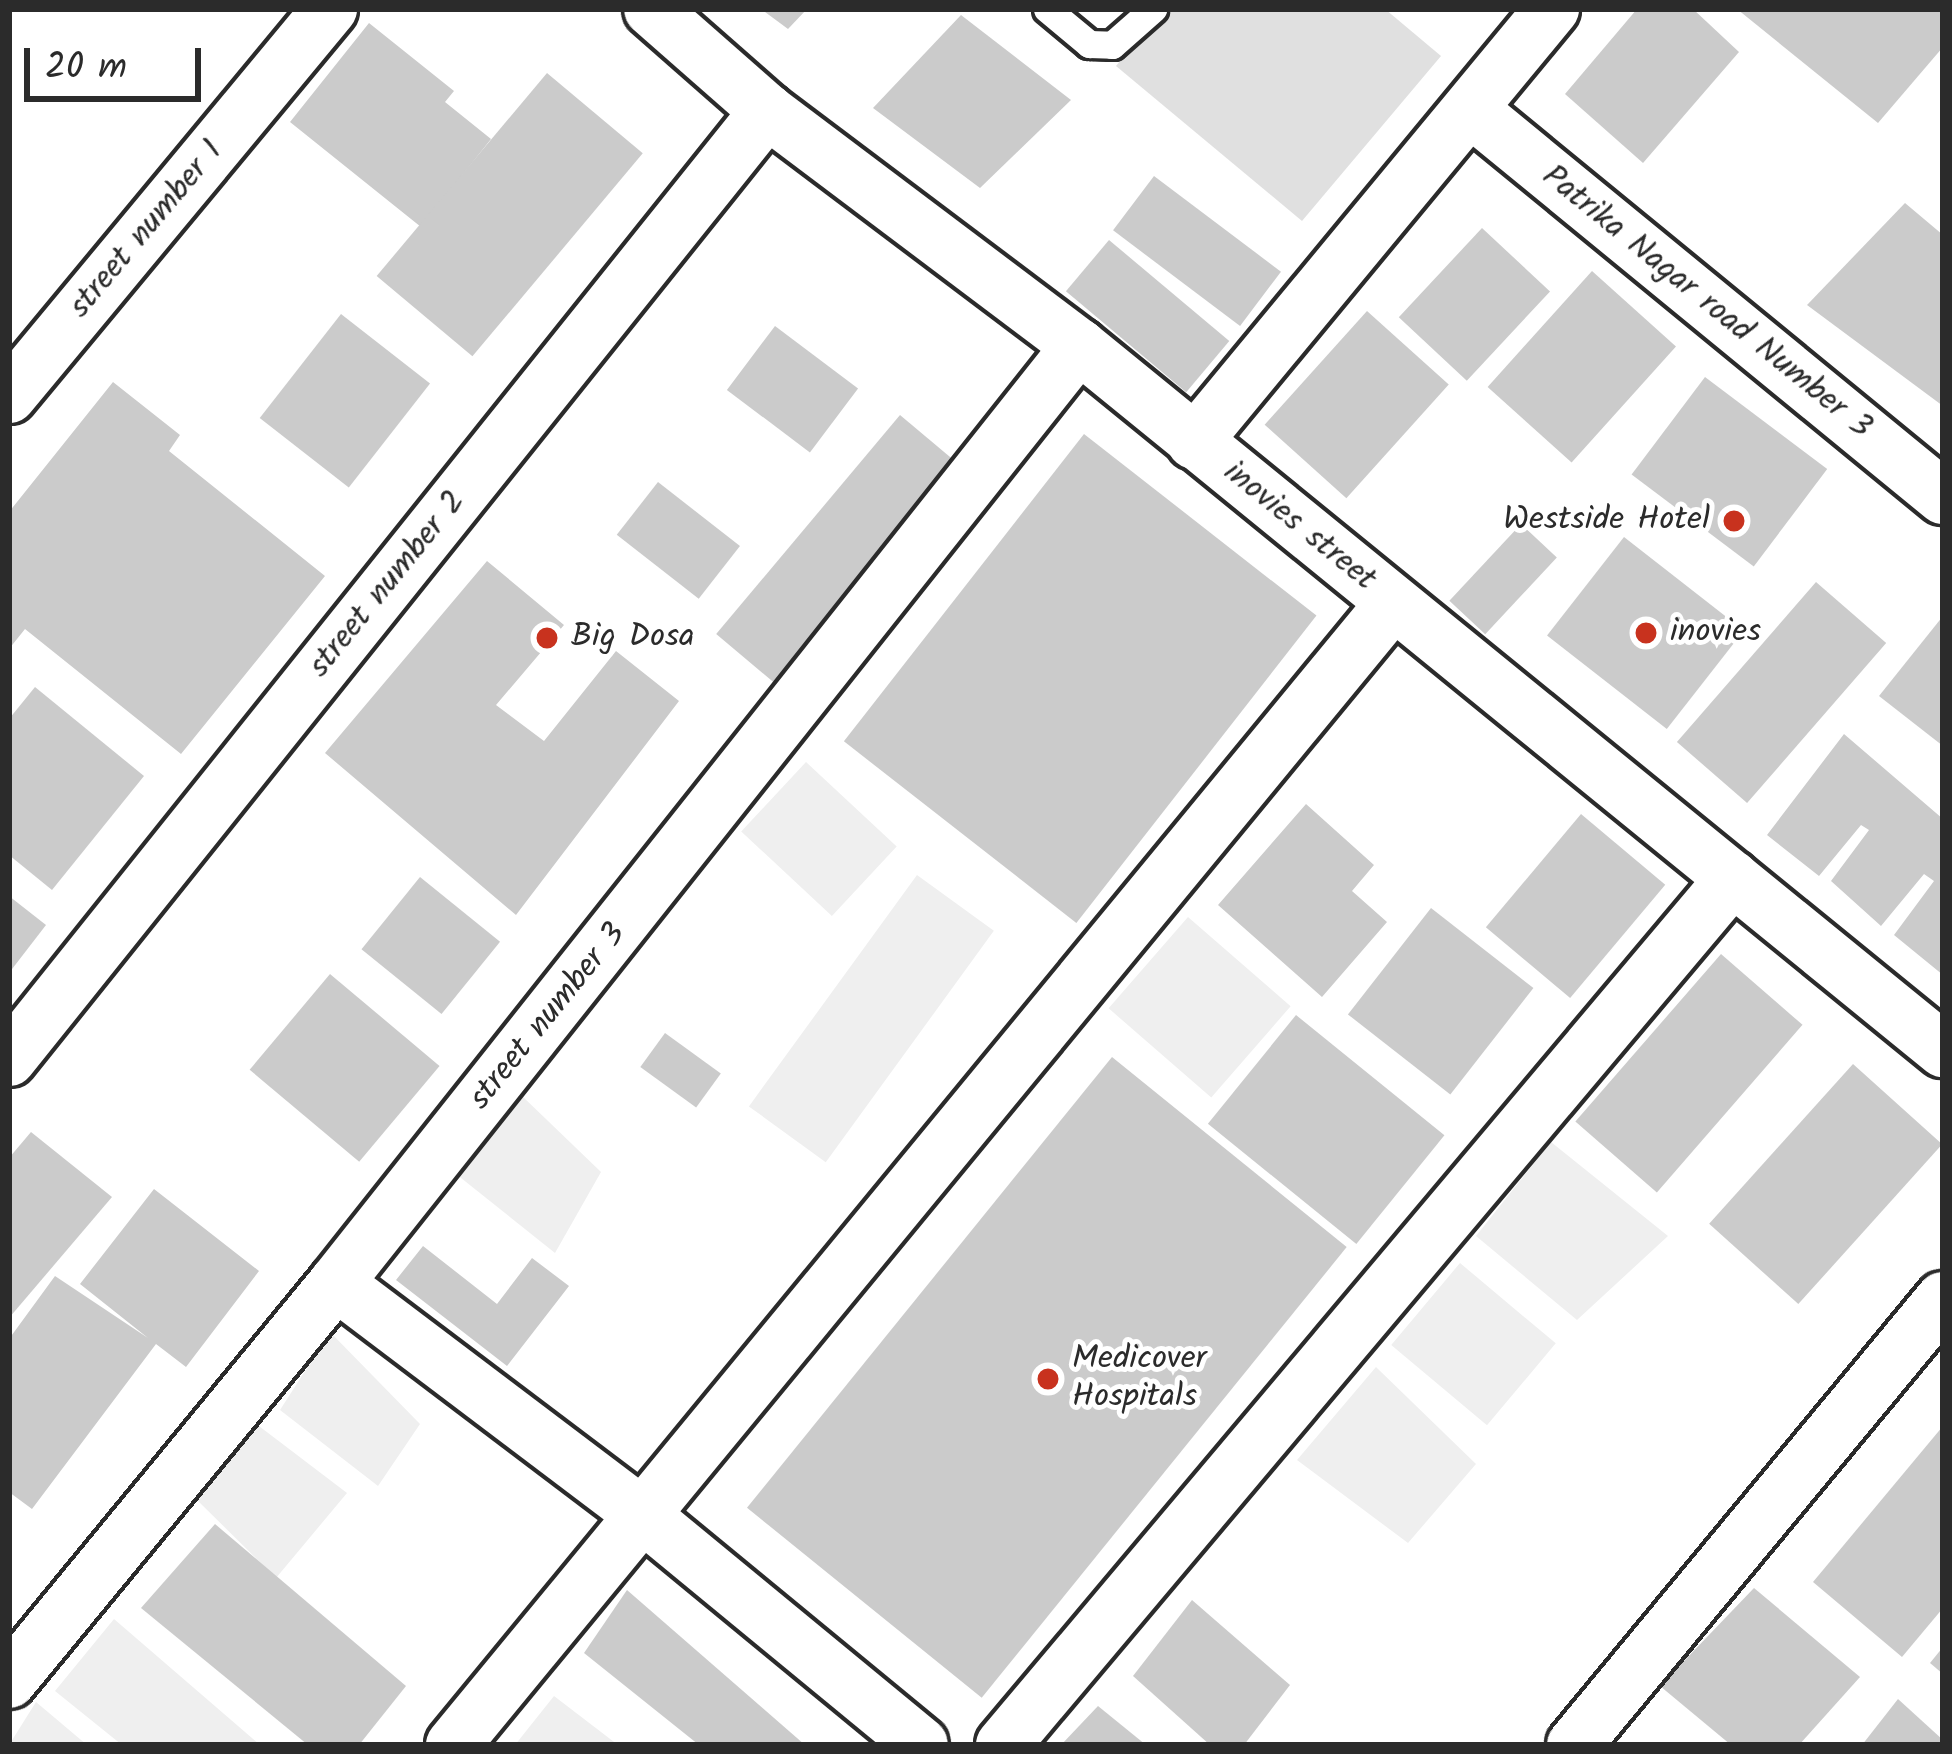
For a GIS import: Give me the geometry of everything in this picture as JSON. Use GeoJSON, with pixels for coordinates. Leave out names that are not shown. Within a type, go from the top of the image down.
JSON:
{"type":"FeatureCollection","features":[{"type":"Feature","properties":{"kind":"street","name":"street number 1"},"geometry":{"type":"LineString","coordinates":[[9,396],[330,9]]}},
{"type":"Feature","properties":{"kind":"street","name":"inovies street"},"geometry":{"type":"LineString","coordinates":[[651,9],[767,111],[1079,346],[1943,1051]]}},
{"type":"Feature","properties":{"kind":"street"},"geometry":{"type":"LineString","coordinates":[[1194,442],[1552,9]]}},
{"type":"Feature","properties":{"kind":"street","name":"Patrika Nagar road Number 3"},"geometry":{"type":"LineString","coordinates":[[1470,109],[1943,497]]}},
{"type":"Feature","properties":{"kind":"street","name":"street number 2"},"geometry":{"type":"LineString","coordinates":[[9,1059],[767,111]]}},
{"type":"Feature","properties":{"kind":"street","name":"street number 3"},"geometry":{"type":"LineString","coordinates":[[9,1681],[336,1283],[1079,346]]}},
{"type":"Feature","properties":{"kind":"street"},"geometry":{"type":"LineString","coordinates":[[453,1745],[1393,603]]}},
{"type":"Feature","properties":{"kind":"street"},"geometry":{"type":"LineString","coordinates":[[1004,1745],[1732,878]]}},
{"type":"Feature","properties":{"kind":"street"},"geometry":{"type":"LineString","coordinates":[[336,1283],[640,1513],[921,1745]]}},
{"type":"Feature","properties":{"kind":"street"},"geometry":{"type":"LineString","coordinates":[[1574,1745],[1943,1299]]}},
{"type":"Feature","properties":{"kind":"lane"},"geometry":{"type":"LineString","coordinates":[[1047,9],[1089,44],[1112,45],[1153,9]]}},
{"type":"Feature","properties":{"kind":"shaded area"},"geometry":{"type":"Polygon","coordinates":[[[1163,9],[1385,9],[1441,56],[1302,221],[1116,66],[1163,9]]]}},
{"type":"Feature","properties":{"kind":"shaded area"},"geometry":{"type":"Polygon","coordinates":[[[806,762],[897,847],[832,916],[741,831],[806,762]]]}},
{"type":"Feature","properties":{"kind":"shaded area"},"geometry":{"type":"Polygon","coordinates":[[[917,875],[994,931],[826,1162],[749,1106],[917,875]]]}},
{"type":"Feature","properties":{"kind":"shaded area"},"geometry":{"type":"Polygon","coordinates":[[[1188,917],[1291,1006],[1211,1098],[1109,1008],[1188,917]]]}},
{"type":"Feature","properties":{"kind":"shaded area"},"geometry":{"type":"Polygon","coordinates":[[[521,1095],[601,1172],[555,1253],[456,1174],[521,1095]]]}},
{"type":"Feature","properties":{"kind":"shaded area"},"geometry":{"type":"Polygon","coordinates":[[[1551,1142],[1668,1236],[1577,1320],[1476,1236],[1551,1142]]]}},
{"type":"Feature","properties":{"kind":"shaded area"},"geometry":{"type":"Polygon","coordinates":[[[1460,1263],[1556,1343],[1487,1425],[1391,1345],[1460,1263]]]}},
{"type":"Feature","properties":{"kind":"shaded area"},"geometry":{"type":"Polygon","coordinates":[[[330,1332],[420,1424],[378,1486],[280,1410],[330,1332]]]}},
{"type":"Feature","properties":{"kind":"shaded area"},"geometry":{"type":"Polygon","coordinates":[[[1376,1367],[1476,1464],[1408,1543],[1297,1460],[1376,1367]]]}},
{"type":"Feature","properties":{"kind":"shaded area"},"geometry":{"type":"Polygon","coordinates":[[[255,1423],[347,1493],[276,1578],[195,1498],[255,1423]]]}},
{"type":"Feature","properties":{"kind":"shaded area"},"geometry":{"type":"Polygon","coordinates":[[[114,1619],[260,1745],[122,1745],[55,1691],[114,1619]]]}},
{"type":"Feature","properties":{"kind":"shaded area"},"geometry":{"type":"Polygon","coordinates":[[[554,1696],[618,1745],[515,1745],[554,1696]]]}},
{"type":"Feature","properties":{"kind":"shaded area"},"geometry":{"type":"Polygon","coordinates":[[[36,1702],[87,1745],[9,1745],[36,1702]]]}},
{"type":"Feature","properties":{"kind":"building"},"geometry":{"type":"Polygon","coordinates":[[[761,9],[807,9],[788,29],[761,9]]]}},
{"type":"Feature","properties":{"kind":"building"},"geometry":{"type":"Polygon","coordinates":[[[1637,9],[1693,9],[1739,52],[1643,163],[1565,94],[1637,9]]]}},
{"type":"Feature","properties":{"kind":"building"},"geometry":{"type":"Polygon","coordinates":[[[1737,9],[1943,9],[1943,47],[1878,123],[1737,9]]]}},
{"type":"Feature","properties":{"kind":"building"},"geometry":{"type":"Polygon","coordinates":[[[961,15],[1071,100],[980,188],[873,108],[961,15]]]}},
{"type":"Feature","properties":{"kind":"building"},"geometry":{"type":"Polygon","coordinates":[[[369,23],[454,91],[445,102],[491,139],[421,227],[290,122],[369,23]]]}},
{"type":"Feature","properties":{"kind":"building"},"geometry":{"type":"Polygon","coordinates":[[[547,73],[643,153],[472,356],[377,276],[547,73]]]}},
{"type":"Feature","properties":{"kind":"building"},"geometry":{"type":"Polygon","coordinates":[[[1154,176],[1281,272],[1240,326],[1113,230],[1154,176]]]}},
{"type":"Feature","properties":{"kind":"building"},"geometry":{"type":"Polygon","coordinates":[[[1905,203],[1943,235],[1943,406],[1807,305],[1905,203]]]}},
{"type":"Feature","properties":{"kind":"building"},"geometry":{"type":"Polygon","coordinates":[[[1482,228],[1550,291],[1467,381],[1399,317],[1482,228]]]}},
{"type":"Feature","properties":{"kind":"building"},"geometry":{"type":"Polygon","coordinates":[[[1109,240],[1229,341],[1186,392],[1066,291],[1109,240]]]}},
{"type":"Feature","properties":{"kind":"building"},"geometry":{"type":"Polygon","coordinates":[[[1592,271],[1676,347],[1572,463],[1488,387],[1592,271]]]}},
{"type":"Feature","properties":{"kind":"building"},"geometry":{"type":"Polygon","coordinates":[[[1367,311],[1449,385],[1346,498],[1265,425],[1367,311]]]}},
{"type":"Feature","properties":{"kind":"building"},"geometry":{"type":"Polygon","coordinates":[[[341,314],[430,384],[349,488],[260,418],[341,314]]]}},
{"type":"Feature","properties":{"kind":"building"},"geometry":{"type":"Polygon","coordinates":[[[775,326],[858,389],[810,452],[727,390],[775,326]]]}},
{"type":"Feature","properties":{"kind":"building","name":"Westside Hotel"},"geometry":{"type":"Polygon","coordinates":[[[1705,377],[1827,469],[1754,567],[1632,474],[1705,377]]]}},
{"type":"Feature","properties":{"kind":"building"},"geometry":{"type":"Polygon","coordinates":[[[113,382],[180,435],[169,451],[325,576],[181,754],[25,629],[9,649],[9,512],[113,382]]]}},
{"type":"Feature","properties":{"kind":"building"},"geometry":{"type":"Polygon","coordinates":[[[900,415],[970,473],[786,693],[716,634],[900,415]]]}},
{"type":"Feature","properties":{"kind":"building"},"geometry":{"type":"Polygon","coordinates":[[[1084,434],[1316,616],[1076,923],[844,741],[1084,434]]]}},
{"type":"Feature","properties":{"kind":"building"},"geometry":{"type":"Polygon","coordinates":[[[658,482],[740,546],[699,599],[617,535],[658,482]]]}},
{"type":"Feature","properties":{"kind":"building"},"geometry":{"type":"Polygon","coordinates":[[[1521,524],[1557,557],[1485,634],[1449,601],[1521,524]]]}},
{"type":"Feature","properties":{"kind":"building","name":"inovies"},"geometry":{"type":"Polygon","coordinates":[[[1624,537],[1744,631],[1667,729],[1547,636],[1624,537]]]}},
{"type":"Feature","properties":{"kind":"building"},"geometry":{"type":"Polygon","coordinates":[[[487,561],[564,625],[496,705],[544,741],[616,651],[679,701],[516,915],[325,753],[487,561]]]}},
{"type":"Feature","properties":{"kind":"building"},"geometry":{"type":"Polygon","coordinates":[[[1816,582],[1886,643],[1747,803],[1677,742],[1816,582]]]}},
{"type":"Feature","properties":{"kind":"building"},"geometry":{"type":"Polygon","coordinates":[[[1943,616],[1943,746],[1879,696],[1943,616]]]}},
{"type":"Feature","properties":{"kind":"building"},"geometry":{"type":"Polygon","coordinates":[[[35,687],[144,776],[52,890],[9,855],[9,719],[35,687]]]}},
{"type":"Feature","properties":{"kind":"building"},"geometry":{"type":"Polygon","coordinates":[[[1844,734],[1943,819],[1943,975],[1894,935],[1934,881],[1924,874],[1881,926],[1831,881],[1869,830],[1861,825],[1819,876],[1767,835],[1844,734]]]}},
{"type":"Feature","properties":{"kind":"building"},"geometry":{"type":"Polygon","coordinates":[[[1306,804],[1374,865],[1352,891],[1387,922],[1322,997],[1218,905],[1306,804]]]}},
{"type":"Feature","properties":{"kind":"building"},"geometry":{"type":"Polygon","coordinates":[[[1581,814],[1665,885],[1570,998],[1486,927],[1581,814]]]}},
{"type":"Feature","properties":{"kind":"building"},"geometry":{"type":"Polygon","coordinates":[[[420,877],[500,942],[442,1014],[361,949],[420,877]]]}},
{"type":"Feature","properties":{"kind":"building"},"geometry":{"type":"Polygon","coordinates":[[[9,896],[46,925],[9,973],[9,896]]]}},
{"type":"Feature","properties":{"kind":"building"},"geometry":{"type":"Polygon","coordinates":[[[1431,908],[1533,988],[1450,1094],[1348,1014],[1431,908]]]}},
{"type":"Feature","properties":{"kind":"building"},"geometry":{"type":"Polygon","coordinates":[[[1721,954],[1803,1025],[1657,1192],[1575,1122],[1721,954]]]}},
{"type":"Feature","properties":{"kind":"building"},"geometry":{"type":"Polygon","coordinates":[[[330,974],[440,1066],[359,1162],[250,1070],[330,974]]]}},
{"type":"Feature","properties":{"kind":"building"},"geometry":{"type":"Polygon","coordinates":[[[1296,1015],[1444,1135],[1356,1244],[1208,1124],[1296,1015]]]}},
{"type":"Feature","properties":{"kind":"building"},"geometry":{"type":"Polygon","coordinates":[[[665,1033],[721,1074],[696,1108],[640,1067],[665,1033]]]}},
{"type":"Feature","properties":{"kind":"building","name":"Medicover Hospitals"},"geometry":{"type":"Polygon","coordinates":[[[1112,1057],[1347,1247],[982,1698],[747,1508],[1112,1057]]]}},
{"type":"Feature","properties":{"kind":"building"},"geometry":{"type":"Polygon","coordinates":[[[1853,1064],[1942,1144],[1798,1304],[1709,1224],[1853,1064]]]}},
{"type":"Feature","properties":{"kind":"building"},"geometry":{"type":"Polygon","coordinates":[[[31,1132],[112,1197],[9,1318],[9,1158],[31,1132]]]}},
{"type":"Feature","properties":{"kind":"building"},"geometry":{"type":"Polygon","coordinates":[[[154,1189],[259,1271],[186,1367],[156,1344],[32,1509],[9,1492],[9,1339],[55,1276],[148,1338],[80,1284],[154,1189]]]}},
{"type":"Feature","properties":{"kind":"building"},"geometry":{"type":"Polygon","coordinates":[[[423,1246],[497,1304],[532,1258],[569,1286],[507,1366],[396,1280],[423,1246]]]}},
{"type":"Feature","properties":{"kind":"building"},"geometry":{"type":"Polygon","coordinates":[[[1943,1426],[1943,1608],[1902,1657],[1813,1582],[1943,1426]]]}},
{"type":"Feature","properties":{"kind":"building"},"geometry":{"type":"Polygon","coordinates":[[[215,1524],[406,1686],[359,1745],[308,1745],[141,1608],[215,1524]]]}},
{"type":"Feature","properties":{"kind":"building"},"geometry":{"type":"Polygon","coordinates":[[[1754,1588],[1860,1677],[1799,1745],[1731,1745],[1660,1686],[1754,1588]]]}},
{"type":"Feature","properties":{"kind":"building"},"geometry":{"type":"Polygon","coordinates":[[[627,1590],[805,1745],[699,1745],[584,1653],[627,1590]]]}},
{"type":"Feature","properties":{"kind":"building"},"geometry":{"type":"Polygon","coordinates":[[[1192,1600],[1290,1685],[1244,1745],[1210,1745],[1133,1676],[1192,1600]]]}},
{"type":"Feature","properties":{"kind":"building"},"geometry":{"type":"Polygon","coordinates":[[[1943,1647],[1943,1674],[1930,1663],[1943,1647]]]}},
{"type":"Feature","properties":{"kind":"building"},"geometry":{"type":"Polygon","coordinates":[[[1898,1699],[1943,1740],[1943,1745],[1862,1745],[1898,1699]]]}},
{"type":"Feature","properties":{"kind":"building"},"geometry":{"type":"Polygon","coordinates":[[[1098,1706],[1146,1745],[1061,1745],[1098,1706]]]}},
{"type":"Feature","properties":{"kind":"place","name":"Westside Hotel"},"geometry":{"type":"Point","coordinates":[1734,521]}},
{"type":"Feature","properties":{"kind":"place","name":"inovies"},"geometry":{"type":"Point","coordinates":[1646,633]}},
{"type":"Feature","properties":{"kind":"place","name":"Big Dosa"},"geometry":{"type":"Point","coordinates":[547,638]}},
{"type":"Feature","properties":{"kind":"place","name":"Medicover Hospitals"},"geometry":{"type":"Point","coordinates":[1048,1379]}}]}
